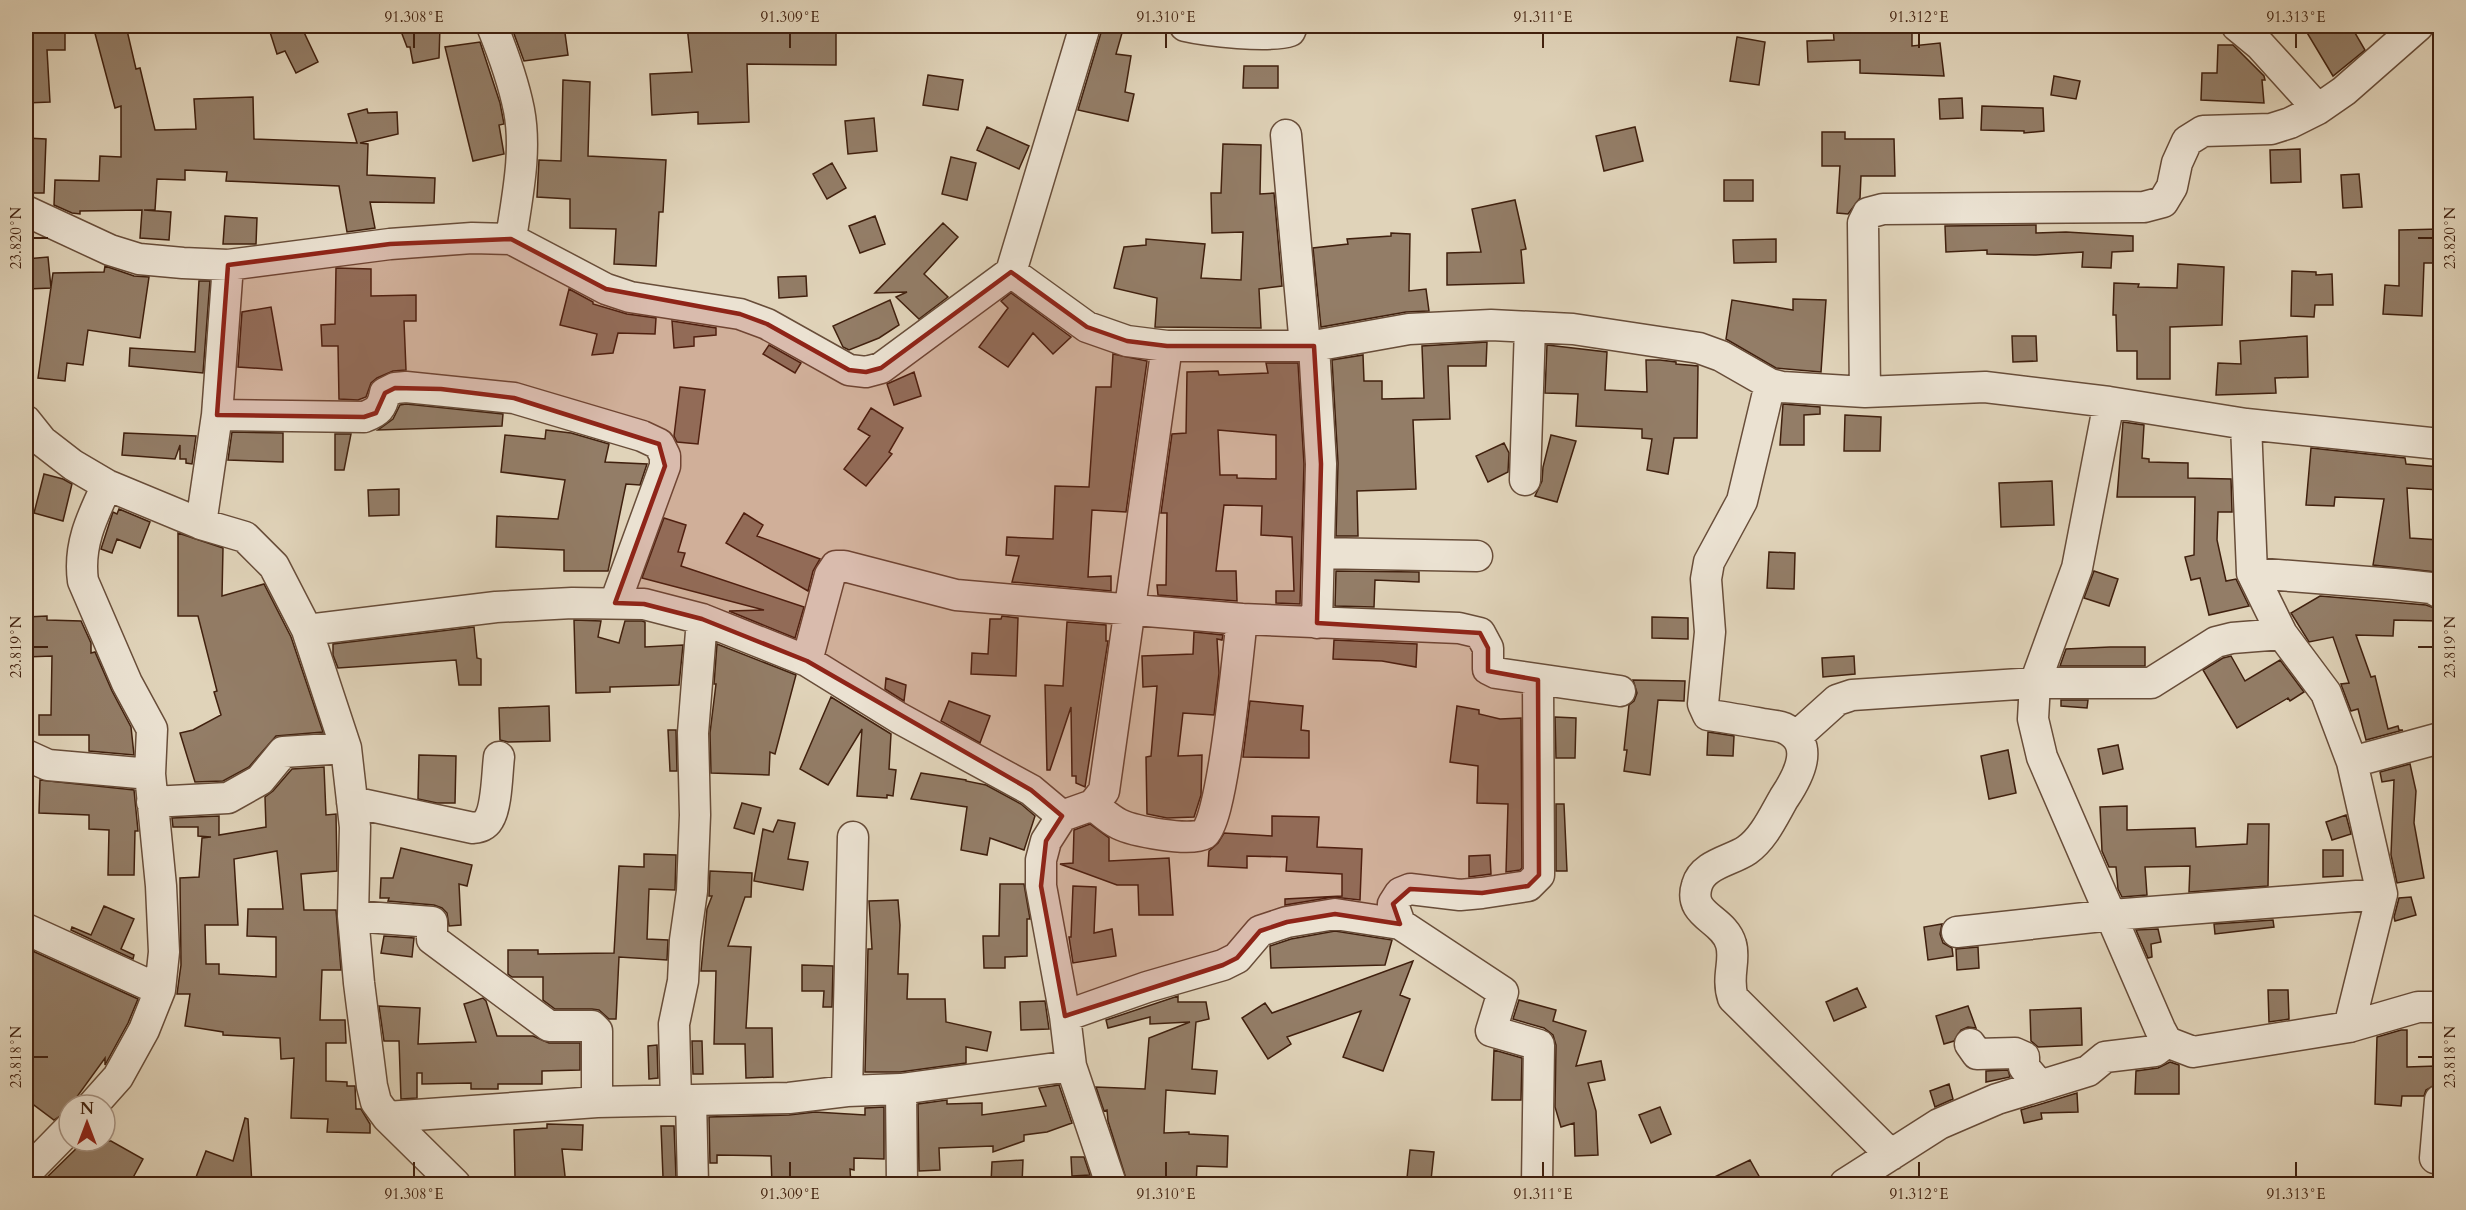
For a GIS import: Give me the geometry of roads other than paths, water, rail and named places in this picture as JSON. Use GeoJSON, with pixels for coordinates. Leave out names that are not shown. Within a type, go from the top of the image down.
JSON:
{"type":"FeatureCollection","features":[{"type":"Feature","properties":{"kind":"street"},"geometry":{"type":"LineString","coordinates":[[492,26],[508,68],[519,111],[522,140],[522,165],[512,240]]}},
{"type":"Feature","properties":{"kind":"street"},"geometry":{"type":"LineString","coordinates":[[26,212],[110,250],[139,259],[228,265],[390,244],[472,238],[512,240],[606,289],[630,297],[740,314],[767,324],[849,370],[866,372],[881,368],[1011,272],[1085,26]]}},
{"type":"Feature","properties":{"kind":"street"},"geometry":{"type":"LineString","coordinates":[[1185,26],[1268,34],[1283,34],[1290,31],[1292,26]]}},
{"type":"Feature","properties":{"kind":"street"},"geometry":{"type":"LineString","coordinates":[[2237,26],[2260,45],[2318,109]]}},
{"type":"Feature","properties":{"kind":"street"},"geometry":{"type":"LineString","coordinates":[[1865,392],[1863,223],[1868,213],[1883,209],[2144,207],[2163,202],[2172,187],[2177,163],[2187,141],[2203,131],[2271,129],[2290,123],[2318,109],[2344,91],[2418,26]]}},
{"type":"Feature","properties":{"kind":"street"},"geometry":{"type":"LineString","coordinates":[[1286,135],[1321,464],[1317,623]]}},
{"type":"Feature","properties":{"kind":"street"},"geometry":{"type":"LineString","coordinates":[[201,524],[217,415],[228,265]]}},
{"type":"Feature","properties":{"kind":"street"},"geometry":{"type":"LineString","coordinates":[[1011,272],[1087,327],[1127,341],[1167,346],[1310,346],[1409,329],[1491,325],[1574,329],[1699,348],[1721,356],[1770,384],[1782,387],[1865,392],[1985,387],[2109,402],[2246,424],[2440,444]]}},
{"type":"Feature","properties":{"kind":"street"},"geometry":{"type":"LineString","coordinates":[[1525,480],[1530,327]]}},
{"type":"Feature","properties":{"kind":"street"},"geometry":{"type":"LineString","coordinates":[[1111,1185],[1071,1066],[1065,1016],[1041,886],[1041,860],[1046,841],[1062,816],[1093,805],[1104,791],[1167,346]]}},
{"type":"Feature","properties":{"kind":"street"},"geometry":{"type":"LineString","coordinates":[[1770,384],[1742,501],[1709,562],[1706,579],[1710,632],[1702,704],[1708,715],[1783,728],[1797,736],[1802,746],[1802,761],[1796,779],[1756,842],[1746,850],[1704,871],[1696,885],[1695,899],[1701,913],[1722,927],[1731,944],[1729,986],[1733,998],[1891,1155]]}},
{"type":"Feature","properties":{"kind":"street"},"geometry":{"type":"LineString","coordinates":[[217,415],[364,417],[376,413],[382,406],[385,393],[395,388],[441,389],[514,398],[642,436],[659,444],[665,456],[665,466],[615,603]]}},
{"type":"Feature","properties":{"kind":"street"},"geometry":{"type":"LineString","coordinates":[[2109,402],[2095,485],[2077,568],[2035,683],[2033,719],[2042,757],[2160,1029],[2168,1042],[2193,1052],[2349,1027],[2418,1007],[2440,1007]]}},
{"type":"Feature","properties":{"kind":"street"},"geometry":{"type":"LineString","coordinates":[[26,422],[42,441],[73,465],[107,485],[201,524],[245,537],[274,566],[307,630],[346,748],[355,827],[353,916],[359,983],[376,1102],[387,1117],[455,1185]]}},
{"type":"Feature","properties":{"kind":"street"},"geometry":{"type":"LineString","coordinates":[[2246,424],[2252,573],[2282,634],[2326,693],[2352,762],[2382,894],[2349,1027]]}},
{"type":"Feature","properties":{"kind":"street"},"geometry":{"type":"LineString","coordinates":[[104,1093],[118,1077],[144,1030],[160,990],[164,970],[161,886],[151,788],[152,729],[128,683],[82,575],[81,552],[85,535],[107,485]]}},
{"type":"Feature","properties":{"kind":"street"},"geometry":{"type":"LineString","coordinates":[[1319,553],[1478,556]]}},
{"type":"Feature","properties":{"kind":"street"},"geometry":{"type":"LineString","coordinates":[[807,661],[830,575],[836,566],[844,566],[956,595],[1242,619],[1459,628],[1480,633],[1488,648],[1488,669],[1507,675],[1620,691]]}},
{"type":"Feature","properties":{"kind":"street"},"geometry":{"type":"LineString","coordinates":[[2252,573],[2404,585],[2431,588],[2440,592]]}},
{"type":"Feature","properties":{"kind":"street"},"geometry":{"type":"LineString","coordinates":[[307,630],[496,607],[644,604],[702,619],[807,661],[891,713],[1031,790],[1062,816]]}},
{"type":"Feature","properties":{"kind":"street"},"geometry":{"type":"LineString","coordinates":[[693,1185],[674,1024],[684,981],[685,940],[692,891],[695,815],[693,733],[702,619]]}},
{"type":"Feature","properties":{"kind":"street"},"geometry":{"type":"LineString","coordinates":[[1093,805],[1116,823],[1130,829],[1190,837],[1203,834],[1212,825],[1222,784],[1242,619]]}},
{"type":"Feature","properties":{"kind":"street"},"geometry":{"type":"LineString","coordinates":[[1797,736],[1837,700],[1852,694],[2035,683],[2151,683],[2216,642],[2232,638],[2282,634]]}},
{"type":"Feature","properties":{"kind":"street"},"geometry":{"type":"LineString","coordinates":[[1400,924],[1393,904],[1400,893],[1410,889],[1460,895],[1482,893],[1528,886],[1539,875],[1538,680]]}},
{"type":"Feature","properties":{"kind":"street"},"geometry":{"type":"LineString","coordinates":[[2352,762],[2440,738]]}},
{"type":"Feature","properties":{"kind":"street"},"geometry":{"type":"LineString","coordinates":[[26,755],[48,765],[151,788],[228,798],[260,780],[283,752],[346,748]]}},
{"type":"Feature","properties":{"kind":"street"},"geometry":{"type":"LineString","coordinates":[[352,802],[473,828],[484,826],[493,810],[499,757]]}},
{"type":"Feature","properties":{"kind":"street"},"geometry":{"type":"LineString","coordinates":[[847,1091],[853,837]]}},
{"type":"Feature","properties":{"kind":"street"},"geometry":{"type":"LineString","coordinates":[[1957,932],[2112,915],[2382,894]]}},
{"type":"Feature","properties":{"kind":"street"},"geometry":{"type":"LineString","coordinates":[[1065,1016],[1147,987],[1223,965],[1237,958],[1260,931],[1287,922],[1335,914],[1400,924],[1503,992],[1491,1031],[1539,1045],[1537,1185]]}},
{"type":"Feature","properties":{"kind":"street"},"geometry":{"type":"LineString","coordinates":[[353,916],[432,922],[432,939],[549,1026],[592,1026],[597,1031],[597,1102]]}},
{"type":"Feature","properties":{"kind":"street"},"geometry":{"type":"LineString","coordinates":[[26,929],[160,990]]}},
{"type":"Feature","properties":{"kind":"street"},"geometry":{"type":"LineString","coordinates":[[1845,1185],[1939,1124],[1997,1099],[2088,1071],[2105,1057],[2155,1051],[2168,1042]]}},
{"type":"Feature","properties":{"kind":"street"},"geometry":{"type":"LineString","coordinates":[[1970,1044],[1977,1054],[2015,1053],[2024,1058],[2024,1067],[2040,1086]]}},
{"type":"Feature","properties":{"kind":"street"},"geometry":{"type":"LineString","coordinates":[[387,1117],[597,1102],[789,1098],[847,1091],[902,1089],[1071,1066]]}},
{"type":"Feature","properties":{"kind":"street"},"geometry":{"type":"LineString","coordinates":[[902,1089],[902,1185]]}},
{"type":"Feature","properties":{"kind":"street"},"geometry":{"type":"LineString","coordinates":[[2435,1158],[2440,1100]]}},
{"type":"Feature","properties":{"kind":"street"},"geometry":{"type":"LineString","coordinates":[[26,1173],[57,1141]]}}]}
